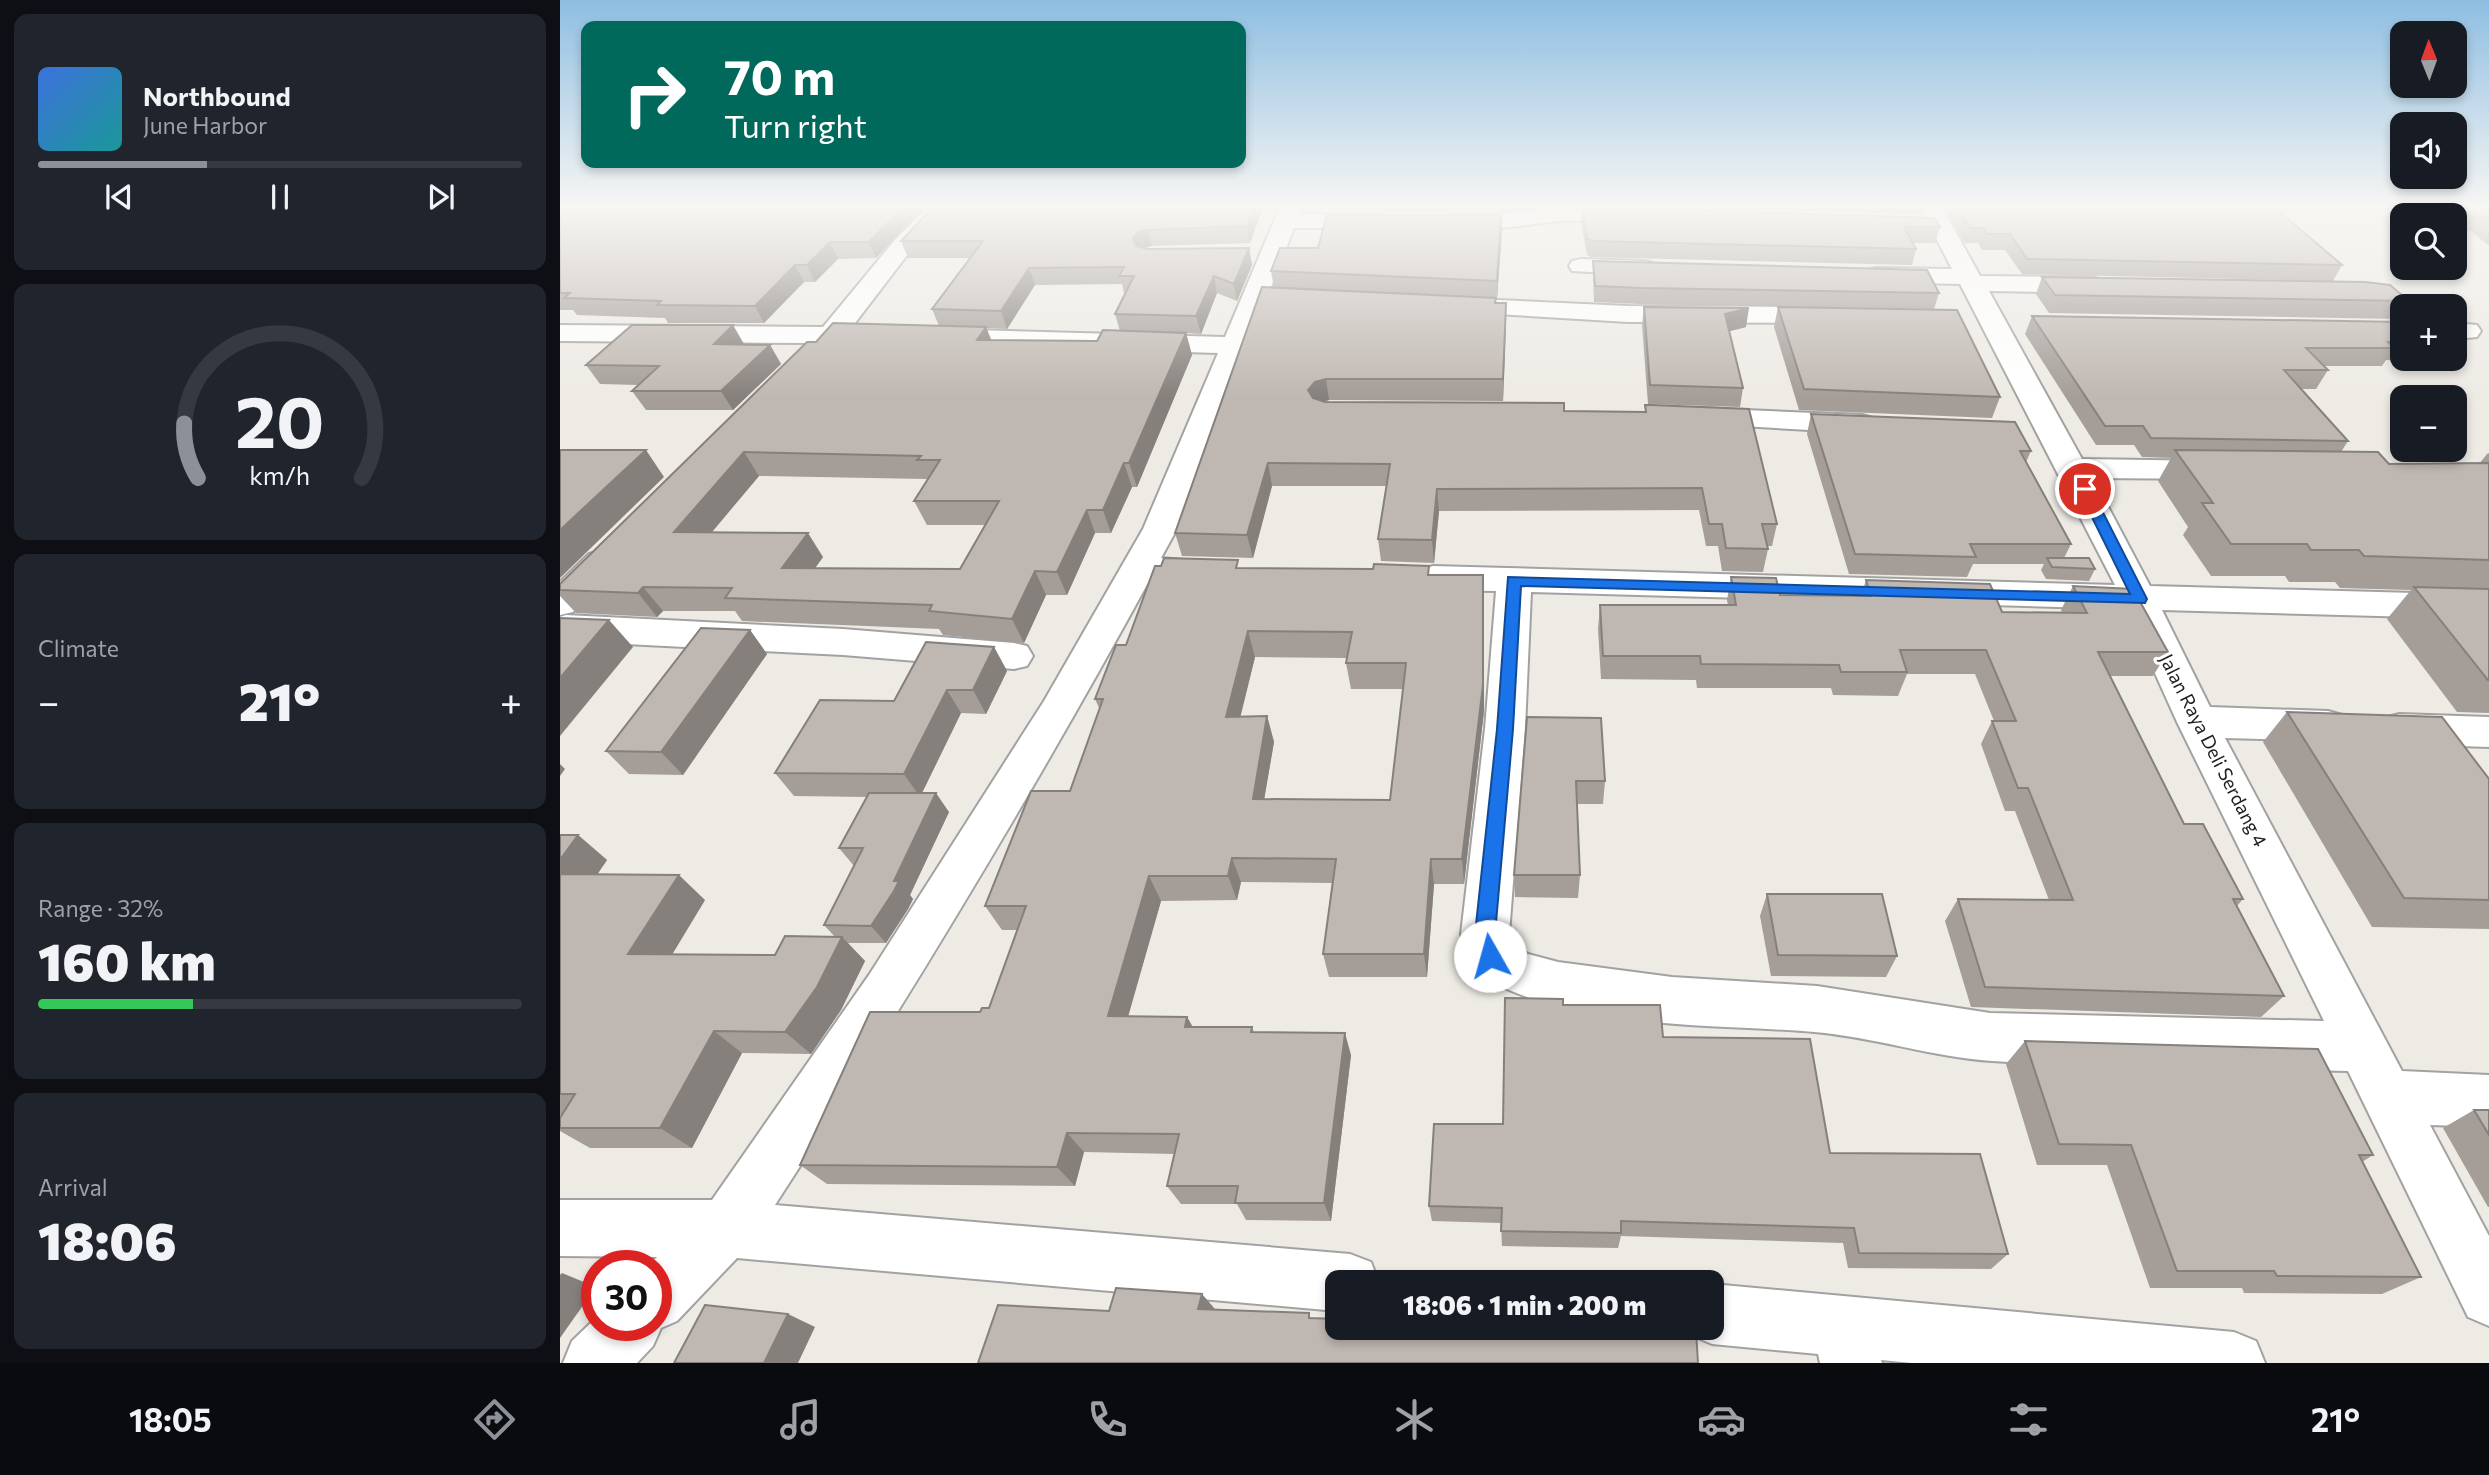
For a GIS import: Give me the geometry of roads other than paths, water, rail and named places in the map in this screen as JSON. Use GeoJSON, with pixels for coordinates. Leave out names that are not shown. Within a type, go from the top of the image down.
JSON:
{"type":"FeatureCollection","features":[{"type":"Feature","properties":{"kind":"street"},"geometry":{"type":"LineString","coordinates":[[801,363],[831,334],[882,271]]}},
{"type":"Feature","properties":{"kind":"street"},"geometry":{"type":"LineString","coordinates":[[672,1284],[726,1229],[886,991],[1058,711],[1160,529],[1236,345],[1270,298],[1272,271]]}},
{"type":"Feature","properties":{"kind":"street","name":"Jalan Raya Deli Serdang 4"},"geometry":{"type":"LineString","coordinates":[[1961,271],[1984,307],[2039,432],[2074,468],[2140,599],[2197,722],[2489,1296]]}},
{"type":"Feature","properties":{"kind":"street"},"geometry":{"type":"LineString","coordinates":[[1857,274],[1984,307],[2118,285]]}},
{"type":"Feature","properties":{"kind":"street"},"geometry":{"type":"LineString","coordinates":[[1435,305],[1628,314],[1854,315]]}},
{"type":"Feature","properties":{"kind":"street"},"geometry":{"type":"LineString","coordinates":[[560,333],[831,334],[1236,345]]}},
{"type":"Feature","properties":{"kind":"street"},"geometry":{"type":"LineString","coordinates":[[1677,416],[1886,425]]}},
{"type":"Feature","properties":{"kind":"street"},"geometry":{"type":"LineString","coordinates":[[2074,468],[2240,470]]}},
{"type":"Feature","properties":{"kind":"street"},"geometry":{"type":"LineString","coordinates":[[560,603],[624,538]]}},
{"type":"Feature","properties":{"kind":"street"},"geometry":{"type":"LineString","coordinates":[[1137,569],[1235,572]]}},
{"type":"Feature","properties":{"kind":"street"},"geometry":{"type":"LineString","coordinates":[[1402,577],[2489,607]]}},
{"type":"Feature","properties":{"kind":"street"},"geometry":{"type":"LineString","coordinates":[[1514,581],[1505,729],[1485,934],[1490,956],[1501,966],[1558,985],[1672,1000],[1817,1009],[1990,1037],[2363,1047]]}},
{"type":"Feature","properties":{"kind":"street"},"geometry":{"type":"LineString","coordinates":[[560,628],[843,642],[1014,656]]}},
{"type":"Feature","properties":{"kind":"street"},"geometry":{"type":"LineString","coordinates":[[2197,722],[2489,732]]}},
{"type":"Feature","properties":{"kind":"street"},"geometry":{"type":"LineString","coordinates":[[2388,1097],[2489,1101]]}},
{"type":"Feature","properties":{"kind":"street"},"geometry":{"type":"LineString","coordinates":[[560,1228],[726,1229],[1325,1281]]}},
{"type":"Feature","properties":{"kind":"street"},"geometry":{"type":"LineString","coordinates":[[1724,1317],[1846,1344],[2234,1363]]}},
{"type":"Feature","properties":{"kind":"street"},"geometry":{"type":"LineString","coordinates":[[594,1363],[616,1341]]}}]}
